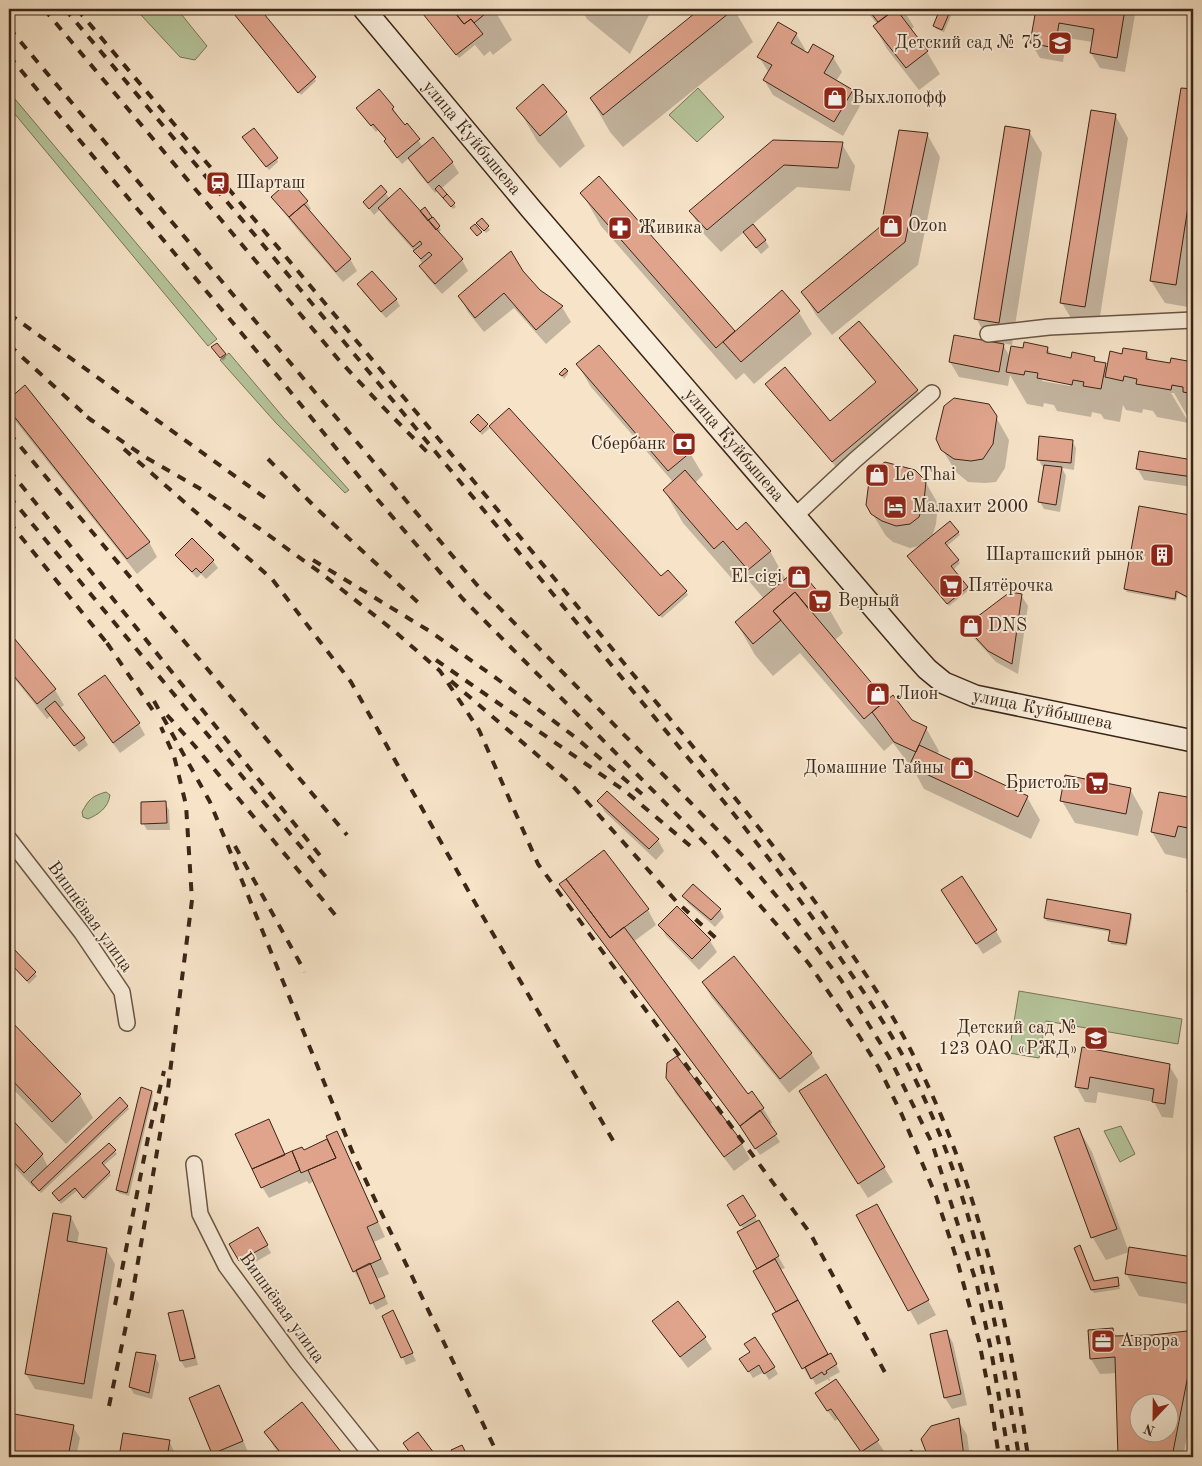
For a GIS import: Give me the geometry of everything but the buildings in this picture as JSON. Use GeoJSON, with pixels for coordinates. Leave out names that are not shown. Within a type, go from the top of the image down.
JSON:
{"type":"FeatureCollection","features":[{"type":"Feature","properties":{"kind":"street","name":"улица Куйбышева"},"geometry":{"type":"LineString","coordinates":[[364,9],[519,196],[908,650],[927,669],[944,683],[975,696],[1193,741]]}},
{"type":"Feature","properties":{"kind":"street"},"geometry":{"type":"LineString","coordinates":[[988,334],[1049,327],[1193,320]]}},
{"type":"Feature","properties":{"kind":"street"},"geometry":{"type":"LineString","coordinates":[[794,517],[854,460],[932,393]]}},
{"type":"Feature","properties":{"kind":"street","name":"Вишнёвая улица"},"geometry":{"type":"LineString","coordinates":[[9,839],[82,933],[122,992],[128,1023]]}},
{"type":"Feature","properties":{"kind":"street","name":"Вишнёвая улица"},"geometry":{"type":"LineString","coordinates":[[194,1164],[200,1214],[226,1266],[297,1362],[373,1457]]}},
{"type":"Feature","properties":{"kind":"green space"},"geometry":{"type":"Polygon","coordinates":[[[140,9],[177,9],[207,46],[195,60],[180,57],[141,15],[140,9]]]}},
{"type":"Feature","properties":{"kind":"green space"},"geometry":{"type":"Polygon","coordinates":[[[698,88],[724,117],[697,142],[669,115],[698,88]]]}},
{"type":"Feature","properties":{"kind":"green space"},"geometry":{"type":"Polygon","coordinates":[[[9,92],[217,339],[208,346],[9,107],[9,92]]]}},
{"type":"Feature","properties":{"kind":"green space"},"geometry":{"type":"Polygon","coordinates":[[[229,353],[283,417],[349,490],[345,493],[276,423],[220,360],[229,353]]]}},
{"type":"Feature","properties":{"kind":"green space"},"geometry":{"type":"Polygon","coordinates":[[[106,792],[110,795],[107,804],[102,810],[88,819],[83,817],[82,812],[89,801],[97,795],[106,792]]]}},
{"type":"Feature","properties":{"kind":"green space"},"geometry":{"type":"Polygon","coordinates":[[[1193,858],[1193,893],[1187,892],[1193,858]]]}},
{"type":"Feature","properties":{"kind":"green space"},"geometry":{"type":"Polygon","coordinates":[[[1019,991],[1182,1019],[1178,1044],[1046,1021],[1039,1058],[1009,1053],[1019,991]]]}},
{"type":"Feature","properties":{"kind":"green space"},"geometry":{"type":"Polygon","coordinates":[[[1121,1126],[1135,1154],[1120,1162],[1104,1131],[1121,1126]]]}},
{"type":"Feature","properties":{"kind":"railway"},"geometry":{"type":"LineString","coordinates":[[44,9],[338,359],[432,457]]}},
{"type":"Feature","properties":{"kind":"railway"},"geometry":{"type":"LineString","coordinates":[[65,9],[406,416],[730,809],[788,884],[871,1003],[913,1075],[934,1120],[952,1167],[981,1262],[1002,1359],[1019,1457]]}},
{"type":"Feature","properties":{"kind":"railway"},"geometry":{"type":"LineString","coordinates":[[77,9],[540,561],[729,790],[818,906],[876,990],[911,1051],[940,1113],[975,1209],[1001,1307],[1028,1457]]}},
{"type":"Feature","properties":{"kind":"railway"},"geometry":{"type":"LineString","coordinates":[[9,28],[477,585],[743,856],[788,910],[841,980],[889,1057],[932,1143],[977,1285],[991,1350],[1009,1457]]}},
{"type":"Feature","properties":{"kind":"railway"},"geometry":{"type":"LineString","coordinates":[[9,56],[280,379],[378,500],[463,599],[709,847],[809,964],[879,1068],[902,1115],[936,1196],[957,1260],[979,1341],[999,1457]]}},
{"type":"Feature","properties":{"kind":"railway"},"geometry":{"type":"LineString","coordinates":[[9,314],[271,502]]}},
{"type":"Feature","properties":{"kind":"railway"},"geometry":{"type":"LineString","coordinates":[[9,345],[92,421]]}},
{"type":"Feature","properties":{"kind":"railway"},"geometry":{"type":"LineString","coordinates":[[87,417],[145,457],[199,488],[260,529],[321,573],[393,630],[440,671],[479,730],[538,864],[810,1233],[889,1380]]}},
{"type":"Feature","properties":{"kind":"railway"},"geometry":{"type":"LineString","coordinates":[[9,433],[347,835]]}},
{"type":"Feature","properties":{"kind":"railway"},"geometry":{"type":"LineString","coordinates":[[124,449],[272,579],[351,682],[478,908],[615,1144]]}},
{"type":"Feature","properties":{"kind":"railway"},"geometry":{"type":"LineString","coordinates":[[268,459],[316,508],[423,607]]}},
{"type":"Feature","properties":{"kind":"railway"},"geometry":{"type":"LineString","coordinates":[[9,470],[322,858]]}},
{"type":"Feature","properties":{"kind":"railway"},"geometry":{"type":"LineString","coordinates":[[9,496],[326,877]]}},
{"type":"Feature","properties":{"kind":"railway"},"geometry":{"type":"LineString","coordinates":[[9,522],[111,648]]}},
{"type":"Feature","properties":{"kind":"railway"},"geometry":{"type":"LineString","coordinates":[[313,560],[431,632],[496,678],[575,737],[642,794]]}},
{"type":"Feature","properties":{"kind":"railway"},"geometry":{"type":"LineString","coordinates":[[107,643],[154,712]]}},
{"type":"Feature","properties":{"kind":"railway"},"geometry":{"type":"LineString","coordinates":[[436,660],[625,791],[694,849]]}},
{"type":"Feature","properties":{"kind":"railway"},"geometry":{"type":"LineString","coordinates":[[451,681],[571,784],[676,901],[720,942]]}},
{"type":"Feature","properties":{"kind":"railway"},"geometry":{"type":"LineString","coordinates":[[154,701],[210,802],[354,1156],[499,1457]]}},
{"type":"Feature","properties":{"kind":"railway"},"geometry":{"type":"LineString","coordinates":[[167,715],[337,917]]}},
{"type":"Feature","properties":{"kind":"railway"},"geometry":{"type":"LineString","coordinates":[[109,1406],[131,1302],[168,1088],[192,900],[186,805],[174,756],[161,727]]}},
{"type":"Feature","properties":{"kind":"railway"},"geometry":{"type":"LineString","coordinates":[[235,846],[305,972]]}},
{"type":"Feature","properties":{"kind":"railway"},"geometry":{"type":"LineString","coordinates":[[115,1305],[148,1138],[164,1071]]}},
{"type":"Feature","properties":{"kind":"place","name":"Детский сад № 75"},"geometry":{"type":"Point","coordinates":[1060,43]}},
{"type":"Feature","properties":{"kind":"place","name":"Выхлопофф"},"geometry":{"type":"Point","coordinates":[835,98]}},
{"type":"Feature","properties":{"kind":"place","name":"Шарташ"},"geometry":{"type":"Point","coordinates":[218,183]}},
{"type":"Feature","properties":{"kind":"place","name":"Ozon"},"geometry":{"type":"Point","coordinates":[891,226]}},
{"type":"Feature","properties":{"kind":"place","name":"Живика"},"geometry":{"type":"Point","coordinates":[620,228]}},
{"type":"Feature","properties":{"kind":"place","name":"Сбербанк"},"geometry":{"type":"Point","coordinates":[684,444]}},
{"type":"Feature","properties":{"kind":"place","name":"Le Thai"},"geometry":{"type":"Point","coordinates":[877,475]}},
{"type":"Feature","properties":{"kind":"place","name":"Малахит 2000"},"geometry":{"type":"Point","coordinates":[895,507]}},
{"type":"Feature","properties":{"kind":"place","name":"Шарташский рынок"},"geometry":{"type":"Point","coordinates":[1162,555]}},
{"type":"Feature","properties":{"kind":"place","name":"El-cigi"},"geometry":{"type":"Point","coordinates":[799,577]}},
{"type":"Feature","properties":{"kind":"place","name":"Пятёрочка"},"geometry":{"type":"Point","coordinates":[951,586]}},
{"type":"Feature","properties":{"kind":"place","name":"Верный"},"geometry":{"type":"Point","coordinates":[820,601]}},
{"type":"Feature","properties":{"kind":"place","name":"DNS"},"geometry":{"type":"Point","coordinates":[971,626]}},
{"type":"Feature","properties":{"kind":"place","name":"Лион"},"geometry":{"type":"Point","coordinates":[878,694]}},
{"type":"Feature","properties":{"kind":"place","name":"Домашние Тайны"},"geometry":{"type":"Point","coordinates":[962,768]}},
{"type":"Feature","properties":{"kind":"place","name":"Бристоль"},"geometry":{"type":"Point","coordinates":[1097,783]}},
{"type":"Feature","properties":{"kind":"place","name":"Детский сад № 123 ОАО «РЖД»"},"geometry":{"type":"Point","coordinates":[1096,1038]}},
{"type":"Feature","properties":{"kind":"place","name":"Аврора"},"geometry":{"type":"Point","coordinates":[1103,1341]}}]}
